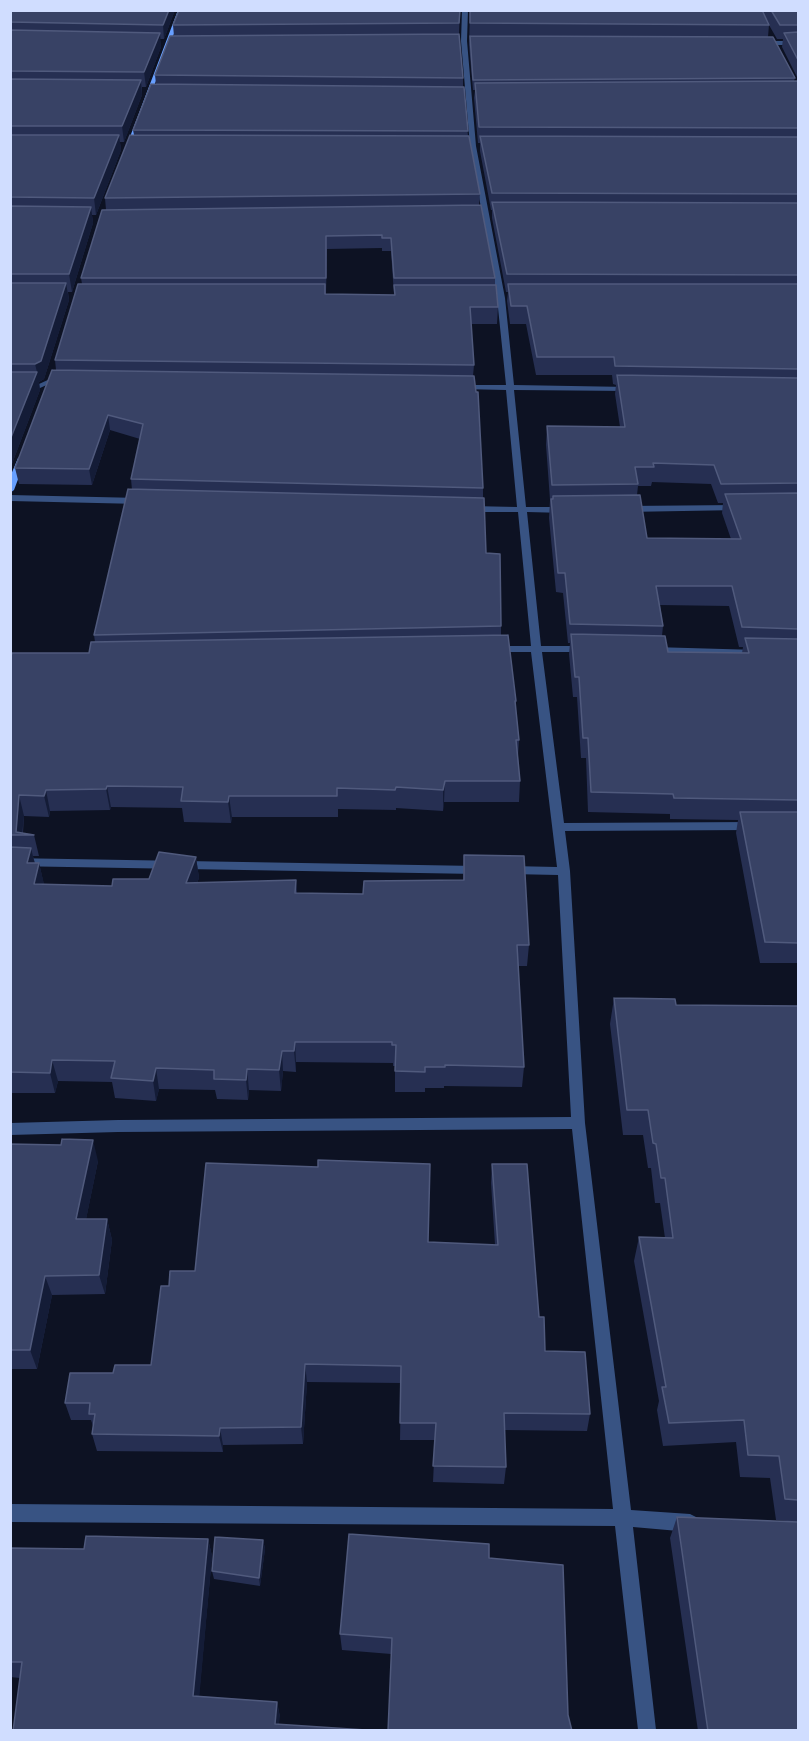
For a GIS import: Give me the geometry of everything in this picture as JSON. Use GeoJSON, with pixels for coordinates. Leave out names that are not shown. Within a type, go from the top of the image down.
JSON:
{"type":"FeatureCollection","features":[{"type":"Feature","properties":{"kind":"main road"},"geometry":{"type":"LineString","coordinates":[[124,157],[181,10]]}},
{"type":"Feature","properties":{"kind":"main road"},"geometry":{"type":"LineString","coordinates":[[46,392],[54,371]]}},
{"type":"Feature","properties":{"kind":"main road"},"geometry":{"type":"LineString","coordinates":[[10,490],[26,446]]}},
{"type":"Feature","properties":{"kind":"street"},"geometry":{"type":"LineString","coordinates":[[465,10],[464,41],[473,146],[501,298],[536,648],[564,871],[578,1123],[647,1731]]}},
{"type":"Feature","properties":{"kind":"street"},"geometry":{"type":"LineString","coordinates":[[770,35],[779,52]]}},
{"type":"Feature","properties":{"kind":"street"},"geometry":{"type":"LineString","coordinates":[[158,43],[181,43]]}},
{"type":"Feature","properties":{"kind":"street"},"geometry":{"type":"LineString","coordinates":[[751,43],[798,43]]}},
{"type":"Feature","properties":{"kind":"street"},"geometry":{"type":"LineString","coordinates":[[137,89],[161,90]]}},
{"type":"Feature","properties":{"kind":"street"},"geometry":{"type":"LineString","coordinates":[[116,147],[140,147]]}},
{"type":"Feature","properties":{"kind":"street"},"geometry":{"type":"LineString","coordinates":[[10,386],[40,386],[50,381],[74,382]]}},
{"type":"Feature","properties":{"kind":"street"},"geometry":{"type":"LineString","coordinates":[[453,387],[637,389]]}},
{"type":"Feature","properties":{"kind":"street"},"geometry":{"type":"LineString","coordinates":[[10,498],[148,501]]}},
{"type":"Feature","properties":{"kind":"street"},"geometry":{"type":"LineString","coordinates":[[614,509],[752,508]]}},
{"type":"Feature","properties":{"kind":"street"},"geometry":{"type":"LineString","coordinates":[[464,509],[580,510]]}},
{"type":"Feature","properties":{"kind":"street"},"geometry":{"type":"LineString","coordinates":[[477,649],[596,649]]}},
{"type":"Feature","properties":{"kind":"street"},"geometry":{"type":"LineString","coordinates":[[644,650],[775,654]]}},
{"type":"Feature","properties":{"kind":"street"},"geometry":{"type":"LineString","coordinates":[[559,827],[763,826]]}},
{"type":"Feature","properties":{"kind":"street"},"geometry":{"type":"LineString","coordinates":[[10,862],[564,871]]}},
{"type":"Feature","properties":{"kind":"street"},"geometry":{"type":"LineString","coordinates":[[10,1129],[578,1123]]}},
{"type":"Feature","properties":{"kind":"street"},"geometry":{"type":"LineString","coordinates":[[10,1512],[622,1518],[705,1524]]}},
{"type":"Feature","properties":{"kind":"building"},"geometry":{"type":"Polygon","coordinates":[[[10,10],[169,10],[163,25],[10,22],[10,10]]]}},
{"type":"Feature","properties":{"kind":"building"},"geometry":{"type":"Polygon","coordinates":[[[179,10],[460,10],[459,23],[173,25],[179,10]]]}},
{"type":"Feature","properties":{"kind":"building"},"geometry":{"type":"Polygon","coordinates":[[[470,10],[762,10],[769,25],[470,23],[470,10]]]}},
{"type":"Feature","properties":{"kind":"building"},"geometry":{"type":"Polygon","coordinates":[[[771,10],[798,10],[798,25],[780,25],[771,10]]]}},
{"type":"Feature","properties":{"kind":"building"},"geometry":{"type":"Polygon","coordinates":[[[10,30],[160,33],[144,72],[10,71],[10,30]]]}},
{"type":"Feature","properties":{"kind":"building"},"geometry":{"type":"Polygon","coordinates":[[[798,32],[798,60],[784,33],[798,32]]]}},
{"type":"Feature","properties":{"kind":"building"},"geometry":{"type":"Polygon","coordinates":[[[459,34],[463,78],[155,75],[170,36],[459,34]]]}},
{"type":"Feature","properties":{"kind":"building"},"geometry":{"type":"Polygon","coordinates":[[[470,36],[773,37],[795,78],[473,80],[470,36]]]}},
{"type":"Feature","properties":{"kind":"building"},"geometry":{"type":"Polygon","coordinates":[[[10,79],[141,80],[122,126],[10,126],[10,79]]]}},
{"type":"Feature","properties":{"kind":"building"},"geometry":{"type":"Polygon","coordinates":[[[798,81],[798,128],[479,127],[475,83],[798,81]]]}},
{"type":"Feature","properties":{"kind":"building"},"geometry":{"type":"Polygon","coordinates":[[[151,84],[464,87],[468,131],[133,130],[151,84]]]}},
{"type":"Feature","properties":{"kind":"building"},"geometry":{"type":"Polygon","coordinates":[[[10,135],[119,135],[94,198],[10,197],[10,135]]]}},
{"type":"Feature","properties":{"kind":"building"},"geometry":{"type":"Polygon","coordinates":[[[130,135],[469,136],[480,194],[105,198],[130,135]]]}},
{"type":"Feature","properties":{"kind":"building"},"geometry":{"type":"Polygon","coordinates":[[[480,136],[798,137],[798,194],[492,193],[480,136]]]}},
{"type":"Feature","properties":{"kind":"building"},"geometry":{"type":"Polygon","coordinates":[[[492,202],[798,203],[798,275],[507,274],[492,202]]]}},
{"type":"Feature","properties":{"kind":"building"},"geometry":{"type":"Polygon","coordinates":[[[481,205],[495,278],[394,278],[391,238],[382,238],[382,235],[326,236],[326,278],[81,278],[102,210],[481,205]]]}},
{"type":"Feature","properties":{"kind":"building"},"geometry":{"type":"Polygon","coordinates":[[[10,206],[91,207],[69,274],[10,274],[10,206]]]}},
{"type":"Feature","properties":{"kind":"building"},"geometry":{"type":"Polygon","coordinates":[[[10,283],[66,283],[41,361],[35,364],[10,364],[10,283]]]}},
{"type":"Feature","properties":{"kind":"building"},"geometry":{"type":"Polygon","coordinates":[[[78,284],[325,284],[325,294],[395,295],[394,285],[496,285],[498,307],[470,307],[474,365],[55,360],[78,284]]]}},
{"type":"Feature","properties":{"kind":"building"},"geometry":{"type":"Polygon","coordinates":[[[508,284],[798,284],[798,369],[615,366],[614,357],[537,357],[527,306],[511,306],[508,284]]]}},
{"type":"Feature","properties":{"kind":"building"},"geometry":{"type":"Polygon","coordinates":[[[52,370],[474,376],[476,392],[478,392],[483,488],[131,479],[143,424],[108,415],[89,469],[15,468],[52,370]]]}},
{"type":"Feature","properties":{"kind":"building"},"geometry":{"type":"Polygon","coordinates":[[[10,372],[37,372],[10,440],[10,372]]]}},
{"type":"Feature","properties":{"kind":"building"},"geometry":{"type":"Polygon","coordinates":[[[617,375],[798,378],[798,483],[721,484],[714,465],[653,463],[654,467],[635,467],[638,484],[552,485],[547,426],[625,427],[617,375]]]}},
{"type":"Feature","properties":{"kind":"building"},"geometry":{"type":"Polygon","coordinates":[[[128,489],[484,498],[486,553],[500,554],[501,626],[94,635],[128,489]]]}},
{"type":"Feature","properties":{"kind":"building"},"geometry":{"type":"Polygon","coordinates":[[[798,493],[798,629],[742,627],[732,586],[656,586],[663,626],[570,624],[565,573],[558,573],[551,499],[553,496],[640,495],[647,538],[741,539],[725,494],[798,493]]]}},
{"type":"Feature","properties":{"kind":"building"},"geometry":{"type":"Polygon","coordinates":[[[571,634],[665,636],[668,652],[749,653],[745,638],[798,639],[798,800],[674,798],[673,794],[591,792],[588,738],[583,738],[579,677],[575,677],[571,634]]]}},
{"type":"Feature","properties":{"kind":"building"},"geometry":{"type":"Polygon","coordinates":[[[508,635],[516,701],[519,740],[516,740],[520,781],[445,781],[443,790],[396,787],[395,790],[337,788],[337,796],[229,796],[228,802],[181,801],[183,787],[107,786],[106,789],[46,790],[44,796],[19,795],[16,832],[34,835],[10,835],[10,659],[12,653],[89,653],[91,642],[508,635]]]}},
{"type":"Feature","properties":{"kind":"building"},"geometry":{"type":"Polygon","coordinates":[[[740,812],[798,812],[798,943],[765,942],[740,812]]]}},
{"type":"Feature","properties":{"kind":"building"},"geometry":{"type":"Polygon","coordinates":[[[10,847],[31,848],[27,863],[39,863],[34,884],[112,886],[113,879],[149,879],[159,852],[196,857],[186,883],[296,880],[295,893],[363,894],[364,881],[464,880],[464,855],[524,856],[529,945],[517,945],[524,1067],[445,1065],[445,1067],[425,1067],[425,1072],[395,1071],[396,1045],[392,1045],[392,1042],[295,1042],[294,1051],[282,1051],[279,1070],[247,1069],[246,1080],[214,1079],[214,1070],[156,1068],[153,1081],[111,1078],[115,1061],[52,1060],[50,1073],[10,1072],[10,847]]]}},
{"type":"Feature","properties":{"kind":"building"},"geometry":{"type":"Polygon","coordinates":[[[614,998],[675,999],[676,1005],[798,1006],[798,1500],[785,1499],[779,1456],[748,1455],[744,1420],[669,1423],[662,1387],[666,1387],[639,1237],[673,1238],[665,1178],[661,1178],[648,1110],[627,1110],[614,998]]]}},
{"type":"Feature","properties":{"kind":"building"},"geometry":{"type":"Polygon","coordinates":[[[62,1139],[93,1140],[76,1219],[107,1219],[99,1275],[45,1276],[30,1350],[10,1350],[10,1144],[61,1145],[62,1139]]]}},
{"type":"Feature","properties":{"kind":"building"},"geometry":{"type":"Polygon","coordinates":[[[318,1160],[430,1164],[428,1242],[498,1245],[492,1164],[527,1164],[539,1317],[544,1317],[545,1351],[585,1352],[590,1414],[504,1413],[506,1467],[433,1466],[436,1423],[400,1423],[401,1366],[305,1364],[301,1427],[220,1428],[219,1436],[92,1434],[95,1414],[89,1414],[90,1403],[65,1403],[70,1373],[113,1373],[115,1365],[151,1365],[161,1286],[169,1286],[170,1271],[195,1271],[206,1163],[318,1167],[318,1160]]]}},
{"type":"Feature","properties":{"kind":"building"},"geometry":{"type":"Polygon","coordinates":[[[677,1517],[798,1522],[798,1731],[708,1731],[677,1517]]]}},
{"type":"Feature","properties":{"kind":"building"},"geometry":{"type":"Polygon","coordinates":[[[349,1534],[489,1544],[489,1558],[563,1565],[568,1715],[572,1731],[388,1731],[392,1638],[340,1634],[349,1534]]]}},
{"type":"Feature","properties":{"kind":"building"},"geometry":{"type":"Polygon","coordinates":[[[86,1536],[208,1539],[193,1696],[277,1702],[275,1724],[381,1731],[13,1731],[22,1662],[10,1662],[10,1548],[84,1549],[86,1536]]]}},
{"type":"Feature","properties":{"kind":"building"},"geometry":{"type":"Polygon","coordinates":[[[215,1537],[263,1540],[259,1578],[212,1571],[215,1537]]]}}]}
